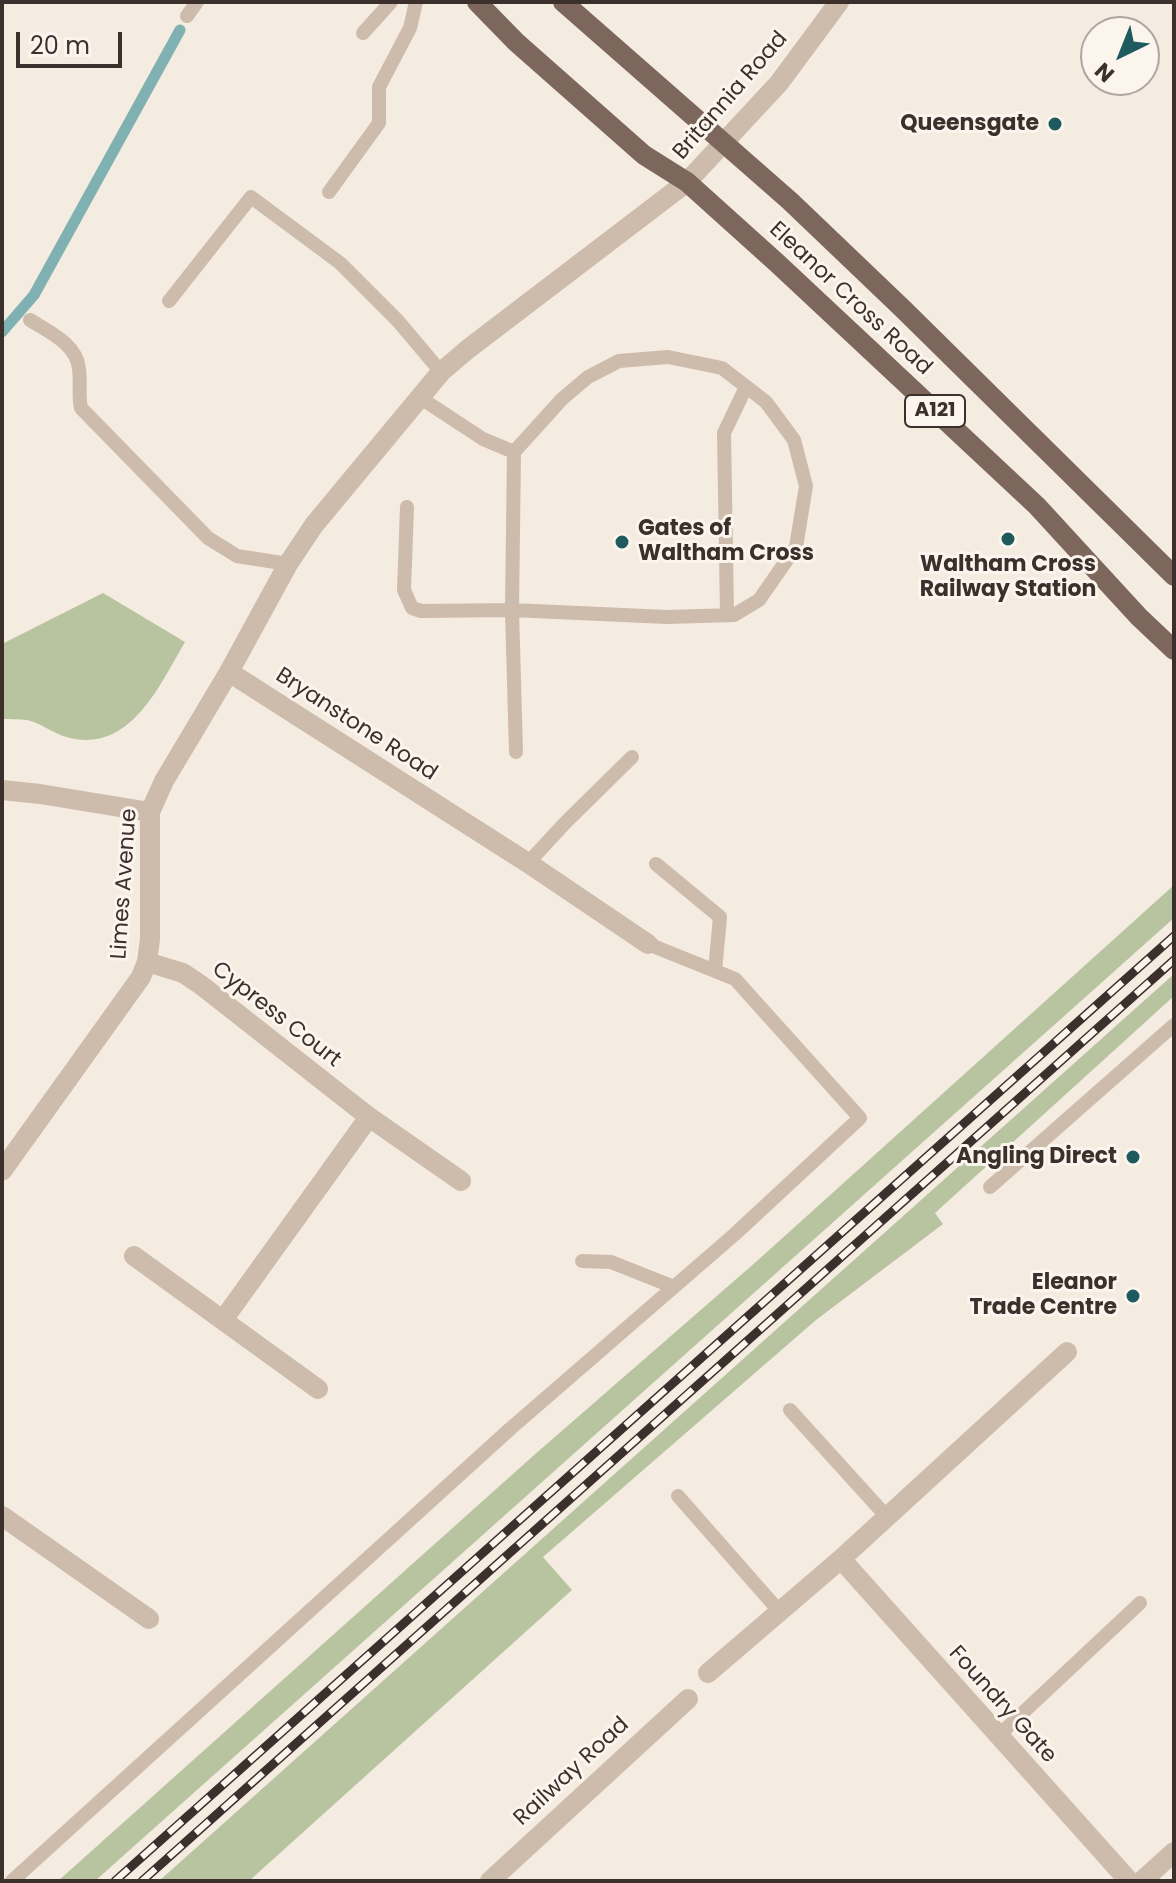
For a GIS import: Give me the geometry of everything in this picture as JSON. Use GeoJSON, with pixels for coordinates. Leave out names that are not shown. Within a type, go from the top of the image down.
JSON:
{"type":"FeatureCollection","features":[{"type":"Feature","properties":{"kind":"main road","name":"Eleanor Cross Road"},"geometry":{"type":"LineString","coordinates":[[477,2],[516,42],[644,155],[687,182],[1037,506],[1139,617],[1174,650]]}},
{"type":"Feature","properties":{"kind":"main road","name":"Eleanor Cross Road"},"geometry":{"type":"LineString","coordinates":[[563,2],[724,143],[902,308],[1174,576]]}},
{"type":"Feature","properties":{"kind":"street","name":"Britannia Road"},"geometry":{"type":"LineString","coordinates":[[687,182],[779,83],[839,2]]}},
{"type":"Feature","properties":{"kind":"street"},"geometry":{"type":"LineString","coordinates":[[229,672],[288,564],[314,525],[441,372],[687,182]]}},
{"type":"Feature","properties":{"kind":"street","name":"Limes Avenue"},"geometry":{"type":"LineString","coordinates":[[2,1171],[133,990],[147,962],[150,939],[150,812],[164,781],[229,672]]}},
{"type":"Feature","properties":{"kind":"street","name":"Bryanstone Road"},"geometry":{"type":"LineString","coordinates":[[229,672],[528,863],[648,944]]}},
{"type":"Feature","properties":{"kind":"street"},"geometry":{"type":"LineString","coordinates":[[2,790],[150,812]]}},
{"type":"Feature","properties":{"kind":"street","name":"Cypress Court"},"geometry":{"type":"LineString","coordinates":[[147,962],[183,973],[201,985],[369,1117],[461,1181]]}},
{"type":"Feature","properties":{"kind":"street"},"geometry":{"type":"LineString","coordinates":[[223,1320],[369,1117]]}},
{"type":"Feature","properties":{"kind":"street"},"geometry":{"type":"LineString","coordinates":[[134,1256],[318,1389]]}},
{"type":"Feature","properties":{"kind":"street"},"geometry":{"type":"LineString","coordinates":[[708,1673],[841,1559],[1067,1352]]}},
{"type":"Feature","properties":{"kind":"street"},"geometry":{"type":"LineString","coordinates":[[2,1516],[149,1619]]}},
{"type":"Feature","properties":{"kind":"street","name":"Foundry Gate"},"geometry":{"type":"LineString","coordinates":[[841,1559],[1129,1881]]}},
{"type":"Feature","properties":{"kind":"street","name":"Railway Road"},"geometry":{"type":"LineString","coordinates":[[491,1881],[688,1699]]}},
{"type":"Feature","properties":{"kind":"street"},"geometry":{"type":"LineString","coordinates":[[1142,1881],[1174,1852]]}},
{"type":"Feature","properties":{"kind":"lane"},"geometry":{"type":"LineString","coordinates":[[187,16],[197,2]]}},
{"type":"Feature","properties":{"kind":"lane"},"geometry":{"type":"LineString","coordinates":[[363,33],[391,2]]}},
{"type":"Feature","properties":{"kind":"lane"},"geometry":{"type":"LineString","coordinates":[[329,192],[379,123],[379,87],[410,28],[416,2]]}},
{"type":"Feature","properties":{"kind":"lane"},"geometry":{"type":"LineString","coordinates":[[169,301],[251,197],[340,263],[398,321],[441,372]]}},
{"type":"Feature","properties":{"kind":"lane"},"geometry":{"type":"LineString","coordinates":[[30,320],[60,338],[76,355],[81,408],[187,519],[221,548],[237,556],[288,564]]}},
{"type":"Feature","properties":{"kind":"lane"},"geometry":{"type":"LineString","coordinates":[[407,507],[404,590],[412,608],[421,611],[512,610],[667,617],[734,615],[759,600],[796,547],[806,486],[794,440],[766,402],[722,368],[668,357],[619,361],[588,377],[562,399],[514,452],[512,610],[516,752]]}},
{"type":"Feature","properties":{"kind":"lane"},"geometry":{"type":"LineString","coordinates":[[727,615],[724,433],[746,387]]}},
{"type":"Feature","properties":{"kind":"lane"},"geometry":{"type":"LineString","coordinates":[[419,397],[483,439],[514,452]]}},
{"type":"Feature","properties":{"kind":"lane"},"geometry":{"type":"LineString","coordinates":[[528,863],[632,757]]}},
{"type":"Feature","properties":{"kind":"lane"},"geometry":{"type":"LineString","coordinates":[[656,864],[720,917],[715,971]]}},
{"type":"Feature","properties":{"kind":"lane","name":"Bryanstone Road"},"geometry":{"type":"LineString","coordinates":[[648,944],[735,979],[860,1118],[674,1287]]}},
{"type":"Feature","properties":{"kind":"lane"},"geometry":{"type":"LineString","coordinates":[[990,1187],[1174,1025]]}},
{"type":"Feature","properties":{"kind":"lane"},"geometry":{"type":"LineString","coordinates":[[12,1881],[510,1429],[674,1287],[611,1262],[582,1261]]}},
{"type":"Feature","properties":{"kind":"lane"},"geometry":{"type":"LineString","coordinates":[[790,1410],[887,1517]]}},
{"type":"Feature","properties":{"kind":"lane"},"geometry":{"type":"LineString","coordinates":[[678,1496],[780,1612]]}},
{"type":"Feature","properties":{"kind":"lane"},"geometry":{"type":"LineString","coordinates":[[997,1737],[1140,1603]]}},
{"type":"Feature","properties":{"kind":"green space"},"geometry":{"type":"Polygon","coordinates":[[[103,593],[185,642],[140,713],[108,736],[88,740],[66,737],[27,720],[2,719],[2,644],[103,593]]]}},
{"type":"Feature","properties":{"kind":"green space"},"geometry":{"type":"Polygon","coordinates":[[[1174,885],[1174,918],[95,1881],[58,1881],[533,1456],[757,1261],[1174,885]]]}},
{"type":"Feature","properties":{"kind":"green space"},"geometry":{"type":"Polygon","coordinates":[[[1174,974],[1174,996],[935,1213],[943,1224],[816,1320],[543,1557],[572,1590],[249,1881],[159,1881],[1174,974]]]}},
{"type":"Feature","properties":{"kind":"waterway"},"geometry":{"type":"LineString","coordinates":[[2,332],[34,295],[180,30]]}},
{"type":"Feature","properties":{"kind":"railway"},"geometry":{"type":"LineString","coordinates":[[115,1881],[1174,936]]}},
{"type":"Feature","properties":{"kind":"railway"},"geometry":{"type":"LineString","coordinates":[[142,1881],[1174,960]]}},
{"type":"Feature","properties":{"kind":"place","name":"Queensgate"},"geometry":{"type":"Point","coordinates":[1055,124]}},
{"type":"Feature","properties":{"kind":"place","name":"Waltham Cross Railway Station"},"geometry":{"type":"Point","coordinates":[1008,539]}},
{"type":"Feature","properties":{"kind":"place","name":"Gates of Waltham Cross"},"geometry":{"type":"Point","coordinates":[622,542]}},
{"type":"Feature","properties":{"kind":"place","name":"Angling Direct"},"geometry":{"type":"Point","coordinates":[1133,1157]}},
{"type":"Feature","properties":{"kind":"place","name":"Eleanor Trade Centre"},"geometry":{"type":"Point","coordinates":[1133,1296]}}]}
